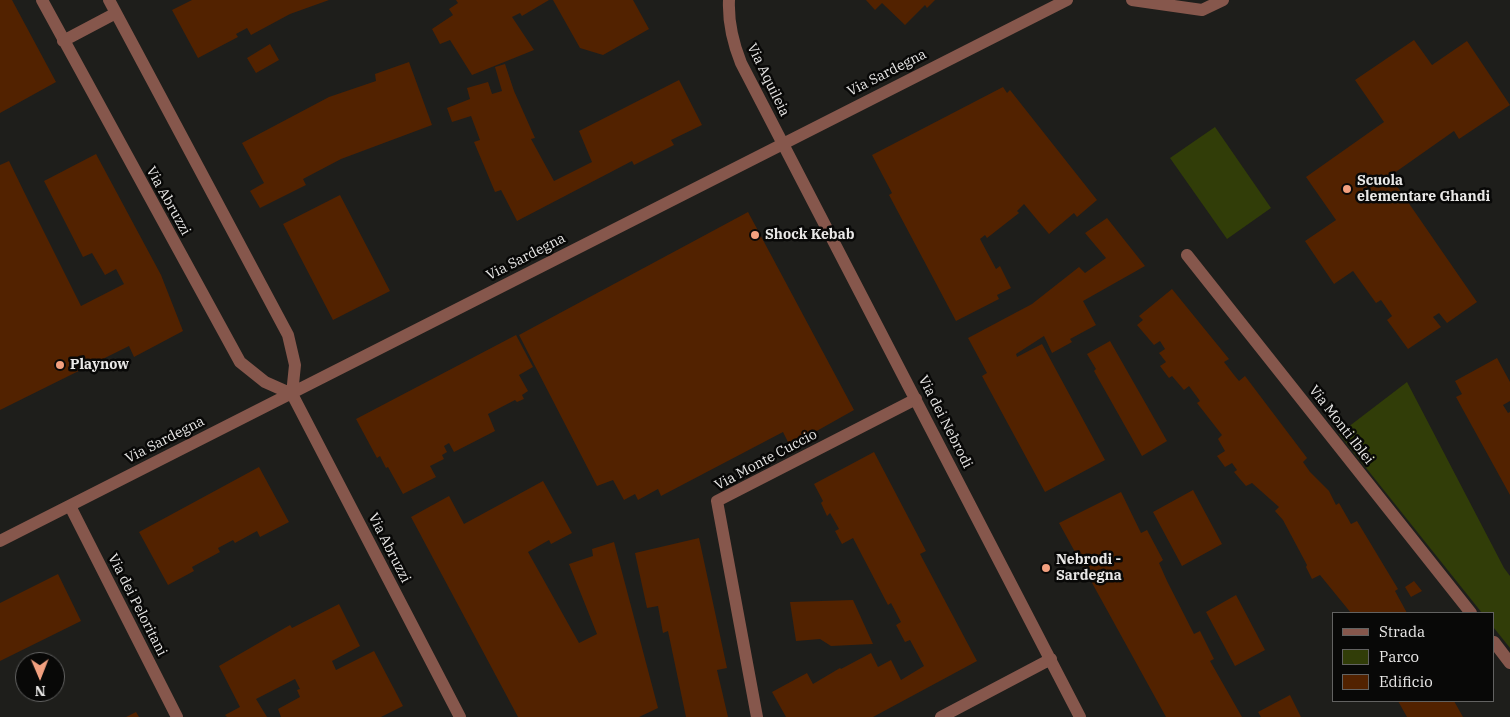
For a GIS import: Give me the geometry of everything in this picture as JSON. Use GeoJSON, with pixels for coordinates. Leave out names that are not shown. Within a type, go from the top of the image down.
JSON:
{"type":"FeatureCollection","features":[{"type":"Feature","properties":{"kind":"street","name":"Via Abruzzi"},"geometry":{"type":"LineString","coordinates":[[42,0],[240,362],[265,382],[292,394],[460,717]]}},
{"type":"Feature","properties":{"kind":"street"},"geometry":{"type":"LineString","coordinates":[[109,0],[288,335],[295,365],[292,394]]}},
{"type":"Feature","properties":{"kind":"street","name":"Via Aquileia"},"geometry":{"type":"LineString","coordinates":[[729,0],[730,26],[741,63],[782,142]]}},
{"type":"Feature","properties":{"kind":"street","name":"Via Sardegna"},"geometry":{"type":"LineString","coordinates":[[0,541],[292,394],[782,142],[1067,0]]}},
{"type":"Feature","properties":{"kind":"street"},"geometry":{"type":"LineString","coordinates":[[1132,0],[1202,10],[1223,0]]}},
{"type":"Feature","properties":{"kind":"street"},"geometry":{"type":"LineString","coordinates":[[63,41],[116,13]]}},
{"type":"Feature","properties":{"kind":"street","name":"Via dei Nebrodi"},"geometry":{"type":"LineString","coordinates":[[782,142],[1080,717]]}},
{"type":"Feature","properties":{"kind":"street","name":"Via Monti Iblei"},"geometry":{"type":"LineString","coordinates":[[1187,255],[1470,612]]}},
{"type":"Feature","properties":{"kind":"street","name":"Via Monte Cuccio"},"geometry":{"type":"LineString","coordinates":[[756,717],[717,501],[916,399]]}},
{"type":"Feature","properties":{"kind":"street","name":"Via dei Peloritani"},"geometry":{"type":"LineString","coordinates":[[70,506],[177,717]]}},
{"type":"Feature","properties":{"kind":"street"},"geometry":{"type":"LineString","coordinates":[[1495,643],[1510,663]]}},
{"type":"Feature","properties":{"kind":"street"},"geometry":{"type":"LineString","coordinates":[[941,717],[1051,660]]}},
{"type":"Feature","properties":{"kind":"green space"},"geometry":{"type":"Polygon","coordinates":[[[1215,127],[1271,208],[1227,239],[1170,158],[1215,127]]]}},
{"type":"Feature","properties":{"kind":"green space"},"geometry":{"type":"Polygon","coordinates":[[[1407,382],[1504,568],[1510,576],[1510,648],[1495,629],[1495,612],[1481,612],[1339,434],[1407,382]]]}},
{"type":"Feature","properties":{"kind":"building"},"geometry":{"type":"Polygon","coordinates":[[[0,0],[12,0],[56,82],[0,113],[0,0]]]}},
{"type":"Feature","properties":{"kind":"building"},"geometry":{"type":"Polygon","coordinates":[[[192,0],[329,0],[290,14],[251,35],[247,28],[236,34],[238,37],[198,58],[172,10],[192,0]]]}},
{"type":"Feature","properties":{"kind":"building"},"geometry":{"type":"Polygon","coordinates":[[[456,0],[549,0],[522,16],[520,13],[512,17],[534,50],[472,75],[450,40],[440,44],[432,29],[453,15],[449,9],[458,3],[456,0]]]}},
{"type":"Feature","properties":{"kind":"building"},"geometry":{"type":"Polygon","coordinates":[[[553,0],[633,0],[649,29],[603,55],[580,48],[553,0]]]}},
{"type":"Feature","properties":{"kind":"building"},"geometry":{"type":"Polygon","coordinates":[[[866,0],[935,0],[927,8],[925,5],[905,25],[882,3],[875,10],[866,0]]]}},
{"type":"Feature","properties":{"kind":"building"},"geometry":{"type":"Polygon","coordinates":[[[1414,40],[1432,65],[1467,41],[1510,105],[1459,139],[1454,131],[1390,176],[1477,302],[1447,323],[1439,313],[1433,317],[1441,327],[1408,349],[1387,320],[1392,316],[1381,300],[1376,303],[1353,271],[1334,284],[1305,241],[1336,220],[1306,177],[1384,122],[1355,80],[1414,40]]]}},
{"type":"Feature","properties":{"kind":"building"},"geometry":{"type":"Polygon","coordinates":[[[270,44],[279,60],[256,73],[247,58],[270,44]]]}},
{"type":"Feature","properties":{"kind":"building"},"geometry":{"type":"Polygon","coordinates":[[[409,62],[432,125],[341,159],[303,179],[306,185],[260,208],[250,191],[264,183],[242,143],[329,97],[376,81],[375,74],[409,62]]]}},
{"type":"Feature","properties":{"kind":"building"},"geometry":{"type":"Polygon","coordinates":[[[505,64],[514,91],[535,138],[531,139],[554,181],[592,162],[579,131],[679,80],[702,125],[671,140],[674,145],[634,165],[632,161],[517,221],[501,190],[495,192],[474,142],[480,140],[471,116],[452,122],[447,108],[470,99],[467,88],[488,82],[492,94],[502,91],[495,67],[505,64]]]}},
{"type":"Feature","properties":{"kind":"building"},"geometry":{"type":"Polygon","coordinates":[[[1003,87],[1007,93],[1010,90],[1097,200],[1077,217],[1074,213],[1049,234],[1024,204],[1017,211],[1019,213],[987,238],[985,235],[980,239],[996,269],[1000,266],[1011,288],[997,295],[999,299],[956,321],[889,195],[892,193],[872,155],[1003,87]]]}},
{"type":"Feature","properties":{"kind":"building"},"geometry":{"type":"Polygon","coordinates":[[[96,154],[161,275],[183,331],[134,357],[129,346],[0,410],[0,165],[9,161],[81,306],[124,284],[116,269],[105,275],[92,253],[83,257],[44,181],[96,154]]]}},
{"type":"Feature","properties":{"kind":"building"},"geometry":{"type":"Polygon","coordinates":[[[340,195],[390,291],[333,320],[283,224],[340,195]]]}},
{"type":"Feature","properties":{"kind":"building"},"geometry":{"type":"Polygon","coordinates":[[[748,212],[854,410],[790,446],[783,432],[661,496],[658,489],[638,500],[635,494],[624,500],[613,480],[597,486],[519,335],[748,212]]]}},
{"type":"Feature","properties":{"kind":"building"},"geometry":{"type":"Polygon","coordinates":[[[1107,218],[1145,266],[1083,301],[1096,325],[1070,339],[1072,342],[1052,353],[1044,336],[1016,354],[1017,357],[1042,344],[1105,460],[1045,492],[982,376],[987,373],[968,338],[1032,304],[1079,267],[1085,273],[1106,258],[1085,233],[1107,218]]]}},
{"type":"Feature","properties":{"kind":"building"},"geometry":{"type":"Polygon","coordinates":[[[1172,289],[1229,359],[1224,362],[1239,381],[1245,376],[1307,458],[1303,462],[1310,472],[1329,491],[1336,505],[1339,503],[1351,524],[1357,521],[1398,589],[1395,591],[1406,612],[1350,612],[1320,575],[1312,579],[1306,567],[1307,565],[1283,520],[1275,511],[1279,507],[1252,483],[1246,486],[1234,472],[1237,470],[1232,463],[1225,467],[1217,456],[1225,451],[1218,439],[1222,435],[1197,403],[1200,401],[1189,386],[1184,390],[1172,376],[1169,378],[1160,366],[1166,362],[1159,353],[1165,349],[1160,341],[1154,345],[1137,325],[1143,320],[1139,316],[1172,289]]]}},
{"type":"Feature","properties":{"kind":"building"},"geometry":{"type":"Polygon","coordinates":[[[516,335],[533,367],[519,375],[528,391],[522,395],[524,399],[517,402],[515,400],[488,414],[495,431],[454,452],[449,443],[444,446],[447,452],[442,455],[444,459],[430,466],[436,477],[403,494],[388,467],[386,468],[380,456],[377,458],[356,419],[516,335]]]}},
{"type":"Feature","properties":{"kind":"building"},"geometry":{"type":"Polygon","coordinates":[[[1110,341],[1167,441],[1142,456],[1094,371],[1096,369],[1087,354],[1110,341]]]}},
{"type":"Feature","properties":{"kind":"building"},"geometry":{"type":"Polygon","coordinates":[[[1497,358],[1510,382],[1510,401],[1503,405],[1508,413],[1510,412],[1510,495],[1456,397],[1462,394],[1455,381],[1497,358]]]}},
{"type":"Feature","properties":{"kind":"building"},"geometry":{"type":"Polygon","coordinates":[[[874,452],[926,551],[920,554],[977,661],[873,717],[786,717],[772,692],[807,673],[813,684],[871,653],[878,667],[891,660],[901,680],[924,666],[910,640],[905,642],[896,625],[901,622],[891,603],[888,605],[853,538],[842,544],[835,531],[839,529],[830,513],[827,516],[821,503],[823,501],[814,484],[874,452]]]}},
{"type":"Feature","properties":{"kind":"building"},"geometry":{"type":"Polygon","coordinates":[[[259,467],[289,522],[260,537],[257,531],[235,543],[233,540],[218,548],[220,552],[192,567],[194,571],[168,585],[139,532],[259,467]]]}},
{"type":"Feature","properties":{"kind":"building"},"geometry":{"type":"Polygon","coordinates":[[[543,481],[572,533],[551,544],[549,540],[528,552],[579,643],[597,634],[569,564],[593,556],[592,549],[614,542],[658,708],[639,717],[518,717],[411,517],[449,496],[464,524],[543,481]]]}},
{"type":"Feature","properties":{"kind":"building"},"geometry":{"type":"Polygon","coordinates":[[[1193,490],[1222,544],[1182,566],[1153,512],[1193,490]]]}},
{"type":"Feature","properties":{"kind":"building"},"geometry":{"type":"Polygon","coordinates":[[[1121,492],[1141,533],[1147,530],[1163,560],[1159,563],[1167,581],[1194,634],[1200,631],[1214,659],[1210,661],[1242,717],[1166,717],[1059,523],[1121,492]]]}},
{"type":"Feature","properties":{"kind":"building"},"geometry":{"type":"Polygon","coordinates":[[[699,538],[727,668],[717,670],[728,717],[686,717],[668,631],[663,633],[658,606],[647,608],[635,553],[699,538]]]}},
{"type":"Feature","properties":{"kind":"building"},"geometry":{"type":"Polygon","coordinates":[[[58,574],[81,621],[0,661],[0,603],[58,574]]]}},
{"type":"Feature","properties":{"kind":"building"},"geometry":{"type":"Polygon","coordinates":[[[1414,581],[1422,591],[1411,597],[1405,587],[1414,581]]]}},
{"type":"Feature","properties":{"kind":"building"},"geometry":{"type":"Polygon","coordinates":[[[1236,595],[1265,650],[1235,666],[1206,612],[1236,595]]]}},
{"type":"Feature","properties":{"kind":"building"},"geometry":{"type":"Polygon","coordinates":[[[853,600],[873,644],[831,646],[820,639],[796,641],[790,602],[853,600]]]}},
{"type":"Feature","properties":{"kind":"building"},"geometry":{"type":"Polygon","coordinates":[[[339,604],[360,646],[332,661],[336,670],[374,651],[403,706],[381,717],[281,717],[278,709],[300,697],[297,690],[300,689],[295,679],[256,699],[267,717],[227,717],[225,715],[240,707],[219,666],[290,625],[292,628],[339,604]]]}},
{"type":"Feature","properties":{"kind":"building"},"geometry":{"type":"Polygon","coordinates":[[[1290,695],[1301,717],[1261,717],[1258,712],[1290,695]]]}},
{"type":"Feature","properties":{"kind":"building"},"geometry":{"type":"Polygon","coordinates":[[[1399,702],[1455,702],[1463,717],[1407,717],[1399,702]]]}},
{"type":"Feature","properties":{"kind":"building"},"geometry":{"type":"Polygon","coordinates":[[[136,712],[139,717],[126,717],[136,712]]]}},
{"type":"Feature","properties":{"kind":"place","name":"Scuola elementare Ghandi"},"geometry":{"type":"Point","coordinates":[1347,189]}},
{"type":"Feature","properties":{"kind":"place","name":"Shock Kebab"},"geometry":{"type":"Point","coordinates":[755,235]}},
{"type":"Feature","properties":{"kind":"place","name":"Playnow"},"geometry":{"type":"Point","coordinates":[60,365]}},
{"type":"Feature","properties":{"kind":"place","name":"Nebrodi - Sardegna"},"geometry":{"type":"Point","coordinates":[1046,568]}}]}
